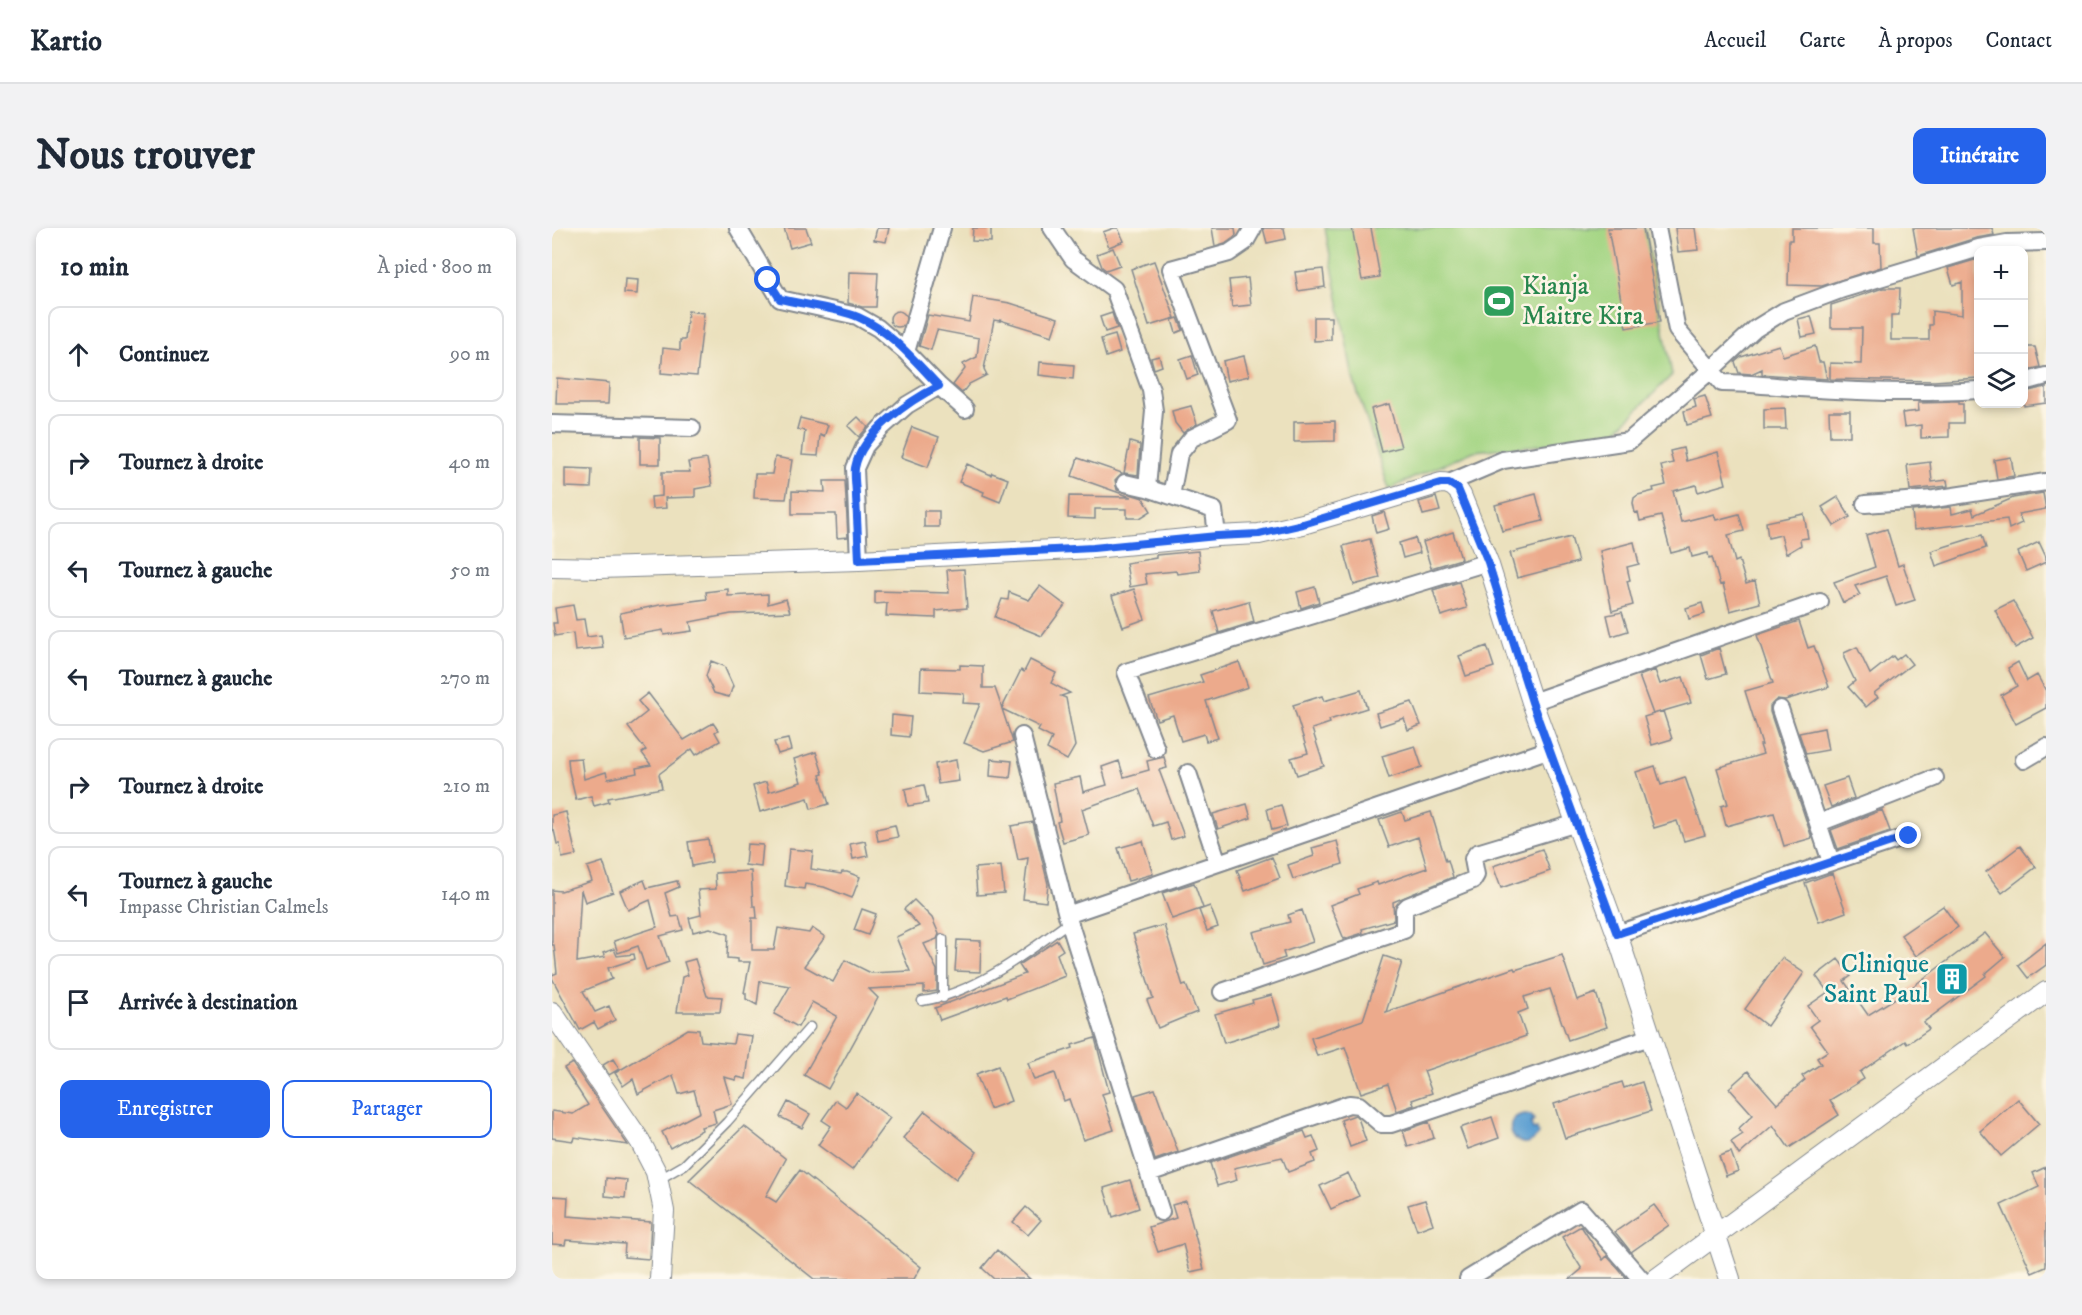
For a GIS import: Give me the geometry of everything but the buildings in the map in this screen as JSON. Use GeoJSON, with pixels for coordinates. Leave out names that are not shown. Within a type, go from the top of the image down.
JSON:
{"type":"FeatureCollection","features":[{"type":"Feature","properties":{"kind":"street"},"geometry":{"type":"LineString","coordinates":[[738,228],[780,299],[857,316],[878,328],[965,409]]}},
{"type":"Feature","properties":{"kind":"street"},"geometry":{"type":"LineString","coordinates":[[906,352],[942,228]]}},
{"type":"Feature","properties":{"kind":"street"},"geometry":{"type":"LineString","coordinates":[[1052,228],[1073,259],[1114,289],[1151,390],[1154,411],[1147,488]]}},
{"type":"Feature","properties":{"kind":"street"},"geometry":{"type":"LineString","coordinates":[[1171,496],[1179,454],[1192,438],[1228,420],[1171,269],[1229,253],[1245,242],[1253,228]]}},
{"type":"Feature","properties":{"kind":"street"},"geometry":{"type":"LineString","coordinates":[[1657,228],[1677,330],[1722,383],[1747,382],[1800,388],[1923,392],[1974,390]]}},
{"type":"Feature","properties":{"kind":"street"},"geometry":{"type":"LineString","coordinates":[[552,567],[600,568],[859,560],[1093,548],[1259,534],[1303,524],[1441,483],[1449,483],[1503,460],[1629,441],[1755,329],[1784,311],[1843,289],[1979,248],[2007,243],[2046,242]]}},
{"type":"Feature","properties":{"kind":"street"},"geometry":{"type":"LineString","coordinates":[[2028,381],[2046,376]]}},
{"type":"Feature","properties":{"kind":"street"},"geometry":{"type":"LineString","coordinates":[[859,560],[855,468],[865,446],[907,405],[939,386]]}},
{"type":"Feature","properties":{"kind":"street"},"geometry":{"type":"LineString","coordinates":[[552,424],[692,428]]}},
{"type":"Feature","properties":{"kind":"street"},"geometry":{"type":"LineString","coordinates":[[1125,483],[1214,510],[1217,536]]}},
{"type":"Feature","properties":{"kind":"street"},"geometry":{"type":"LineString","coordinates":[[1449,483],[1458,489],[1461,495],[1488,562],[1532,702],[1617,934],[1730,1279]]}},
{"type":"Feature","properties":{"kind":"street"},"geometry":{"type":"LineString","coordinates":[[1865,504],[1934,499],[2046,483]]}},
{"type":"Feature","properties":{"kind":"street"},"geometry":{"type":"LineString","coordinates":[[1156,749],[1126,672],[1488,562]]}},
{"type":"Feature","properties":{"kind":"street"},"geometry":{"type":"LineString","coordinates":[[1532,702],[1820,602]]}},
{"type":"Feature","properties":{"kind":"street"},"geometry":{"type":"LineString","coordinates":[[1780,709],[1831,862]]}},
{"type":"Feature","properties":{"kind":"street"},"geometry":{"type":"LineString","coordinates":[[1022,736],[1068,919],[1161,1212]]}},
{"type":"Feature","properties":{"kind":"street"},"geometry":{"type":"LineString","coordinates":[[2024,760],[2046,747]]}},
{"type":"Feature","properties":{"kind":"street"},"geometry":{"type":"LineString","coordinates":[[1068,919],[1218,863],[1550,749]]}},
{"type":"Feature","properties":{"kind":"street"},"geometry":{"type":"LineString","coordinates":[[1188,773],[1218,863]]}},
{"type":"Feature","properties":{"kind":"street"},"geometry":{"type":"LineString","coordinates":[[1819,823],[1935,778]]}},
{"type":"Feature","properties":{"kind":"street"},"geometry":{"type":"LineString","coordinates":[[1222,992],[1404,930],[1404,910],[1408,906],[1473,880],[1476,875],[1473,859],[1477,853],[1577,823]]}},
{"type":"Feature","properties":{"kind":"street"},"geometry":{"type":"LineString","coordinates":[[1617,934],[1909,836]]}},
{"type":"Feature","properties":{"kind":"street"},"geometry":{"type":"LineString","coordinates":[[1656,1279],[2046,992]]}},
{"type":"Feature","properties":{"kind":"street"},"geometry":{"type":"LineString","coordinates":[[552,1012],[640,1141],[656,1172],[664,1210],[660,1279]]}},
{"type":"Feature","properties":{"kind":"street"},"geometry":{"type":"LineString","coordinates":[[1149,1173],[1349,1104],[1359,1105],[1381,1124],[1391,1124],[1650,1037]]}},
{"type":"Feature","properties":{"kind":"street"},"geometry":{"type":"LineString","coordinates":[[1468,1279],[1581,1210],[1641,1279]]}},
{"type":"Feature","properties":{"kind":"lane"},"geometry":{"type":"LineString","coordinates":[[922,1001],[943,998],[969,987],[1033,949],[1068,919]]}},
{"type":"Feature","properties":{"kind":"lane"},"geometry":{"type":"LineString","coordinates":[[943,939],[943,998]]}},
{"type":"Feature","properties":{"kind":"lane"},"geometry":{"type":"LineString","coordinates":[[658,1180],[684,1165],[727,1122],[810,1027]]}},
{"type":"Feature","properties":{"kind":"green space","name":"Kianja Maitre Kira"},"geometry":{"type":"Polygon","coordinates":[[[1325,228],[1645,228],[1672,375],[1608,439],[1474,451],[1389,489],[1353,378],[1325,228]]]}},
{"type":"Feature","properties":{"kind":"water"},"geometry":{"type":"Polygon","coordinates":[[[1531,1115],[1534,1120],[1531,1124],[1533,1130],[1537,1129],[1538,1134],[1532,1141],[1525,1143],[1518,1141],[1514,1136],[1511,1123],[1516,1117],[1531,1115]]]}},
{"type":"Feature","properties":{"kind":"place","name":"Kianja Maitre Kira"},"geometry":{"type":"Point","coordinates":[1499,301]}},
{"type":"Feature","properties":{"kind":"place","name":"Clinique Saint Paul"},"geometry":{"type":"Point","coordinates":[1952,979]}},
{"type":"Feature","properties":{"kind":"route"},"geometry":{"type":"LineString","coordinates":[[768,280],[780,299],[857,316],[878,328],[906,352],[939,386],[907,405],[865,446],[855,468],[859,560],[1093,548],[1259,534],[1303,524],[1441,483],[1449,483],[1458,489],[1488,562],[1532,702],[1617,934],[1909,836]]}}]}
